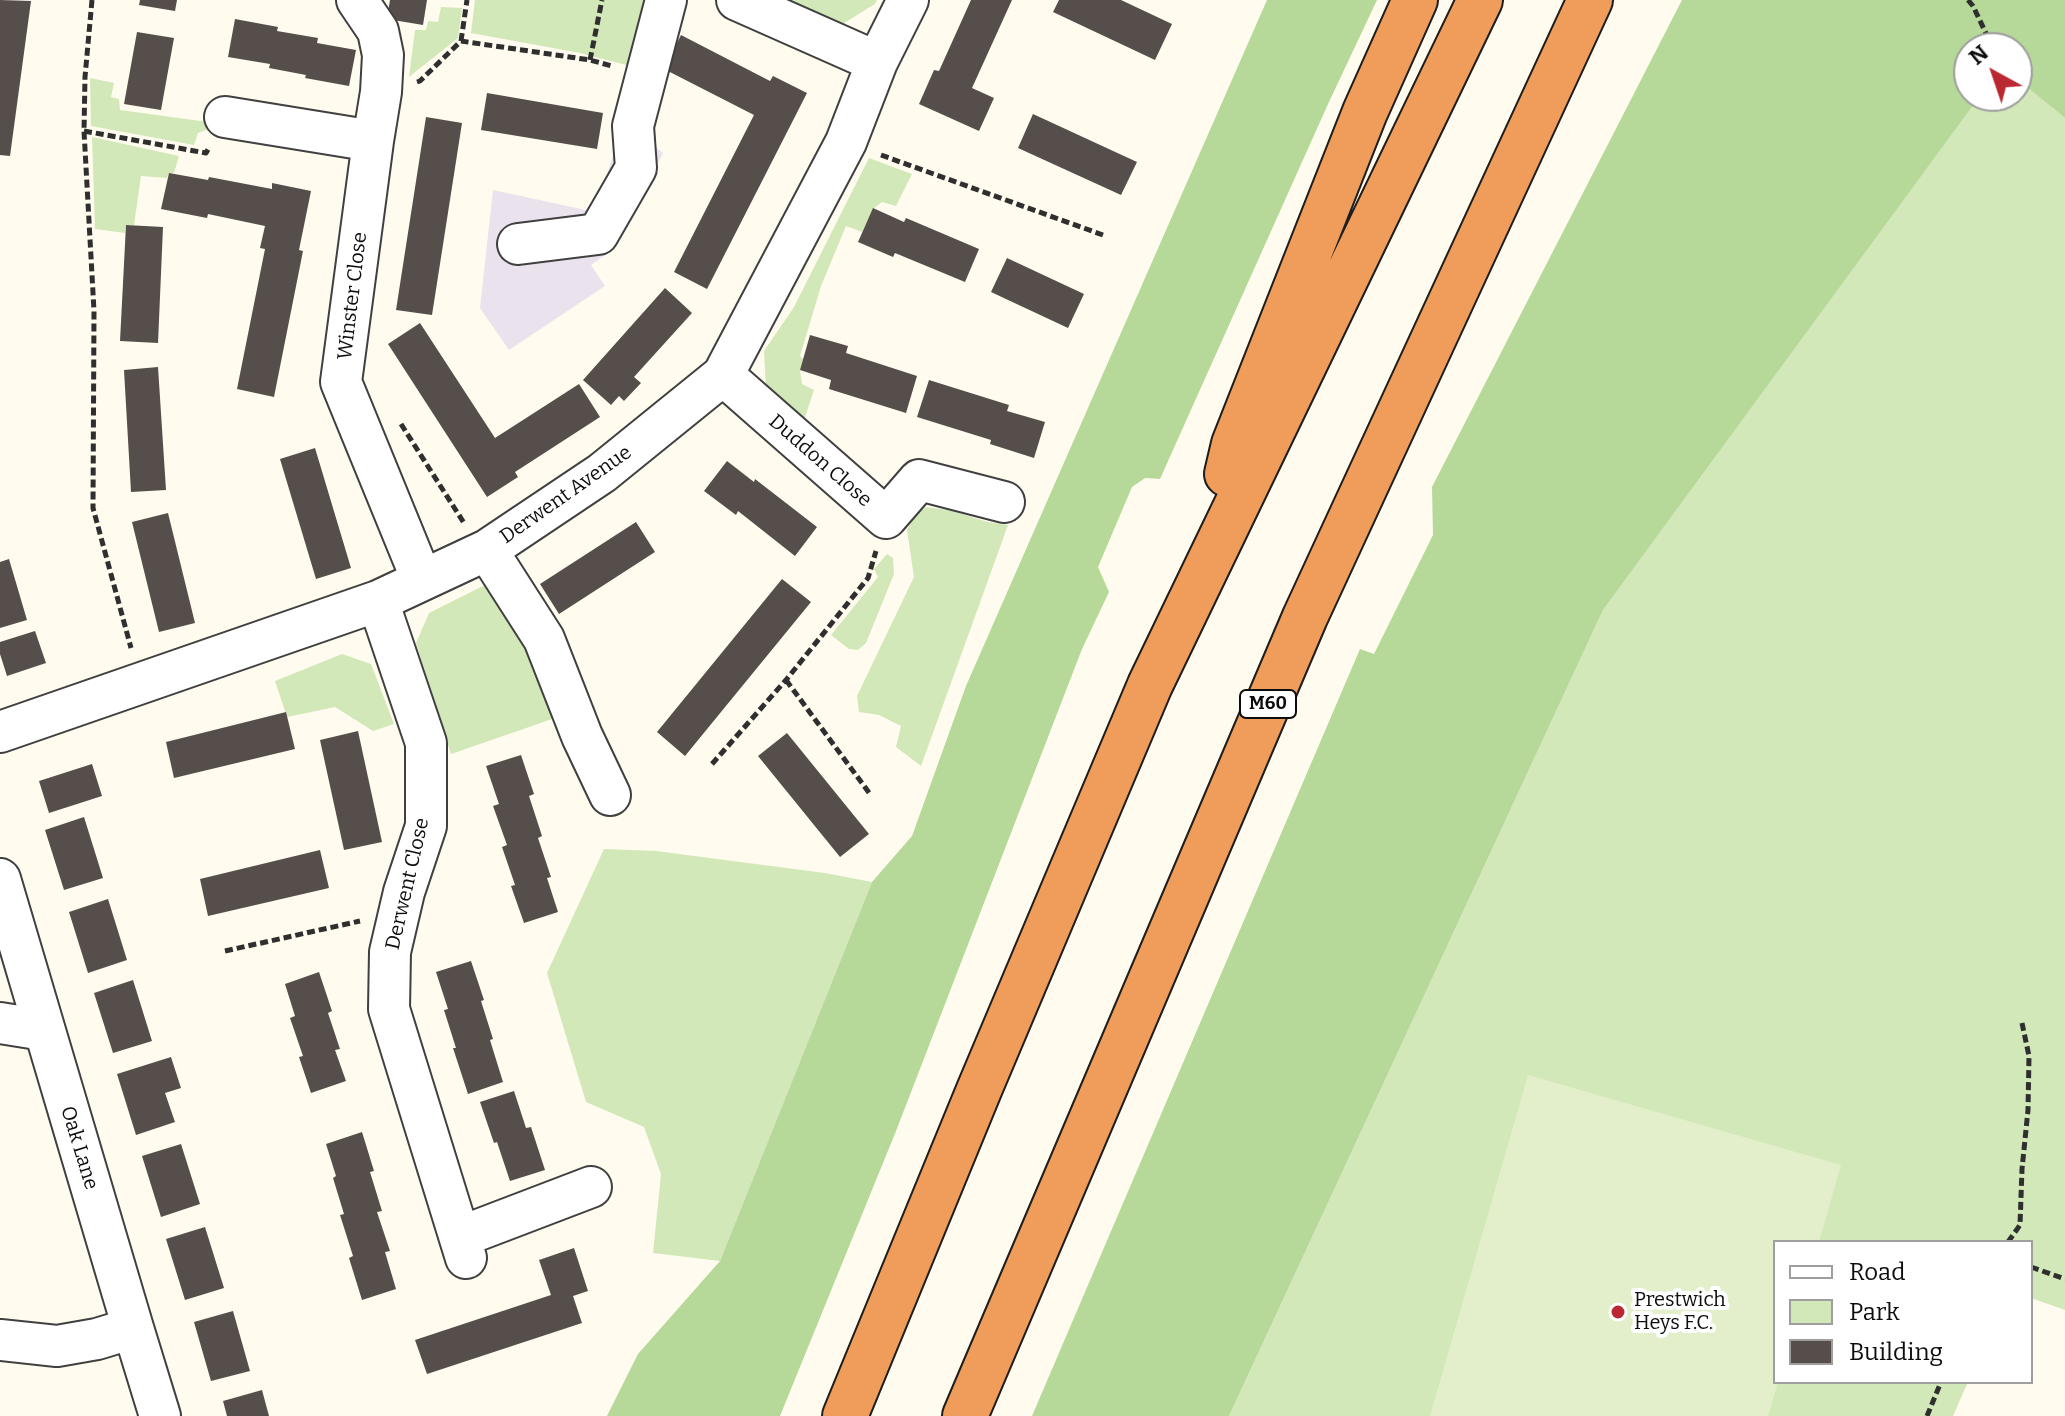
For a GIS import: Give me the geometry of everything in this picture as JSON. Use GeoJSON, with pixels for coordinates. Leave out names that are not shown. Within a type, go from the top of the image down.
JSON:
{"type":"FeatureCollection","features":[{"type":"Feature","properties":{"kind":"highway"},"geometry":{"type":"LineString","coordinates":[[1202,577],[1234,444],[1365,112],[1415,0]]}},
{"type":"Feature","properties":{"kind":"highway"},"geometry":{"type":"LineString","coordinates":[[845,1416],[1150,685],[1480,0]]}},
{"type":"Feature","properties":{"kind":"highway","name":"M60"},"geometry":{"type":"LineString","coordinates":[[965,1416],[1305,617],[1590,0]]}},
{"type":"Feature","properties":{"kind":"street","name":"Winster Close"},"geometry":{"type":"LineString","coordinates":[[357,0],[378,31],[383,55],[381,92],[341,382],[422,580]]}},
{"type":"Feature","properties":{"kind":"street"},"geometry":{"type":"LineString","coordinates":[[518,244],[598,234],[636,168],[633,126],[666,0]]}},
{"type":"Feature","properties":{"kind":"street"},"geometry":{"type":"LineString","coordinates":[[737,0],[877,62]]}},
{"type":"Feature","properties":{"kind":"street","name":"Derwent Avenue"},"geometry":{"type":"LineString","coordinates":[[0,732],[378,601],[484,551],[602,473],[723,375],[846,142],[877,62],[908,0]]}},
{"type":"Feature","properties":{"kind":"street"},"geometry":{"type":"LineString","coordinates":[[225,117],[373,141]]}},
{"type":"Feature","properties":{"kind":"street","name":"Duddon Close"},"geometry":{"type":"LineString","coordinates":[[723,375],[886,518],[919,480],[1004,502]]}},
{"type":"Feature","properties":{"kind":"street"},"geometry":{"type":"LineString","coordinates":[[484,551],[544,639],[582,736],[610,795]]}},
{"type":"Feature","properties":{"kind":"street","name":"Derwent Close"},"geometry":{"type":"LineString","coordinates":[[378,601],[426,743],[426,826],[390,952],[389,1009],[463,1248],[591,1187]]}},
{"type":"Feature","properties":{"kind":"street","name":"Oak Lane"},"geometry":{"type":"LineString","coordinates":[[0,879],[160,1416]]}},
{"type":"Feature","properties":{"kind":"street"},"geometry":{"type":"LineString","coordinates":[[0,1023],[44,1030]]}},
{"type":"Feature","properties":{"kind":"street"},"geometry":{"type":"LineString","coordinates":[[0,1340],[57,1346],[97,1339],[133,1328]]}},
{"type":"Feature","properties":{"kind":"path"},"geometry":{"type":"LineString","coordinates":[[92,0],[84,131],[94,311],[93,508],[135,661],[136,685]]}},
{"type":"Feature","properties":{"kind":"path"},"geometry":{"type":"LineString","coordinates":[[381,92],[420,81],[461,41],[467,0]]}},
{"type":"Feature","properties":{"kind":"path"},"geometry":{"type":"LineString","coordinates":[[590,60],[602,0]]}},
{"type":"Feature","properties":{"kind":"path"},"geometry":{"type":"LineString","coordinates":[[1968,0],[1985,32]]}},
{"type":"Feature","properties":{"kind":"path"},"geometry":{"type":"LineString","coordinates":[[461,41],[590,60],[646,77]]}},
{"type":"Feature","properties":{"kind":"path"},"geometry":{"type":"LineString","coordinates":[[84,131],[206,153],[225,117]]}},
{"type":"Feature","properties":{"kind":"path"},"geometry":{"type":"LineString","coordinates":[[846,142],[1103,235]]}},
{"type":"Feature","properties":{"kind":"path"},"geometry":{"type":"LineString","coordinates":[[398,419],[484,551]]}},
{"type":"Feature","properties":{"kind":"path"},"geometry":{"type":"LineString","coordinates":[[712,764],[786,680],[868,578],[886,518]]}},
{"type":"Feature","properties":{"kind":"path"},"geometry":{"type":"LineString","coordinates":[[786,680],[870,794]]}},
{"type":"Feature","properties":{"kind":"path"},"geometry":{"type":"LineString","coordinates":[[225,951],[400,912]]}},
{"type":"Feature","properties":{"kind":"path"},"geometry":{"type":"LineString","coordinates":[[2009,1240],[2020,1225],[2028,1110],[2029,1056],[2022,1023]]}},
{"type":"Feature","properties":{"kind":"path"},"geometry":{"type":"LineString","coordinates":[[2033,1268],[2065,1279]]}},
{"type":"Feature","properties":{"kind":"path"},"geometry":{"type":"LineString","coordinates":[[1927,1416],[1940,1384]]}},
{"type":"Feature","properties":{"kind":"shaded area"},"geometry":{"type":"Polygon","coordinates":[[[619,137],[644,137],[663,153],[616,247],[591,265],[605,286],[509,350],[480,308],[493,190],[595,212],[619,137]]]}},
{"type":"Feature","properties":{"kind":"green space"},"geometry":{"type":"Polygon","coordinates":[[[475,0],[654,0],[634,67],[580,53],[471,33],[475,0]]]}},
{"type":"Feature","properties":{"kind":"green space"},"geometry":{"type":"Polygon","coordinates":[[[785,0],[877,0],[841,25],[785,0]]]}},
{"type":"Feature","properties":{"kind":"green space"},"geometry":{"type":"Polygon","coordinates":[[[1267,0],[1377,0],[1160,479],[1145,478],[1132,487],[1098,567],[1109,592],[1082,649],[896,1131],[780,1416],[607,1416],[638,1354],[720,1261],[872,882],[912,836],[966,686],[1267,0]]]}},
{"type":"Feature","properties":{"kind":"green space"},"geometry":{"type":"Polygon","coordinates":[[[1682,0],[2065,0],[2065,118],[2033,92],[2033,32],[1953,32],[1953,112],[1968,112],[1603,610],[1229,1416],[1032,1416],[1360,649],[1374,654],[1433,535],[1432,487],[1682,0]]]}},
{"type":"Feature","properties":{"kind":"green space"},"geometry":{"type":"Polygon","coordinates":[[[441,7],[462,8],[458,38],[409,77],[415,30],[426,30],[428,21],[438,22],[441,7]]]}},
{"type":"Feature","properties":{"kind":"green space"},"geometry":{"type":"Polygon","coordinates":[[[90,78],[114,83],[111,97],[119,99],[120,110],[208,122],[208,129],[198,133],[194,145],[91,126],[90,78]]]}},
{"type":"Feature","properties":{"kind":"green space"},"geometry":{"type":"Polygon","coordinates":[[[2033,92],[2065,118],[2065,1310],[2033,1299],[2033,1240],[1773,1240],[1773,1384],[1967,1384],[1953,1416],[1229,1416],[1603,610],[1968,112],[2033,112],[2033,92]]]}},
{"type":"Feature","properties":{"kind":"green space"},"geometry":{"type":"Polygon","coordinates":[[[92,137],[179,156],[174,173],[169,173],[167,178],[141,176],[134,225],[126,225],[125,233],[95,229],[92,137]]]}},
{"type":"Feature","properties":{"kind":"green space"},"geometry":{"type":"Polygon","coordinates":[[[869,158],[912,174],[896,206],[882,202],[873,209],[862,232],[846,226],[821,286],[800,356],[803,359],[800,370],[802,384],[814,390],[804,420],[766,389],[764,351],[794,307],[869,158]]]}},
{"type":"Feature","properties":{"kind":"green space"},"geometry":{"type":"Polygon","coordinates":[[[926,507],[1008,525],[921,766],[896,747],[901,726],[879,715],[859,712],[857,696],[914,577],[907,530],[914,517],[926,507]]]}},
{"type":"Feature","properties":{"kind":"green space"},"geometry":{"type":"Polygon","coordinates":[[[887,554],[893,558],[894,574],[866,643],[858,650],[849,649],[831,635],[878,577],[874,569],[887,554]]]}},
{"type":"Feature","properties":{"kind":"green space"},"geometry":{"type":"Polygon","coordinates":[[[485,585],[501,589],[558,717],[451,754],[416,643],[429,613],[485,585]]]}},
{"type":"Feature","properties":{"kind":"green space"},"geometry":{"type":"Polygon","coordinates":[[[342,654],[371,664],[394,724],[373,731],[335,707],[287,717],[275,681],[342,654]]]}},
{"type":"Feature","properties":{"kind":"green space"},"geometry":{"type":"Polygon","coordinates":[[[604,849],[656,851],[872,882],[720,1261],[653,1253],[661,1174],[644,1127],[586,1102],[547,973],[604,849]]]}},
{"type":"Feature","properties":{"kind":"green space","name":"Prestwich Heys F.C."},"geometry":{"type":"Polygon","coordinates":[[[1528,1075],[1841,1165],[1820,1240],[1773,1240],[1773,1384],[1777,1384],[1768,1416],[1430,1416],[1528,1075]]]}},
{"type":"Feature","properties":{"kind":"building"},"geometry":{"type":"Polygon","coordinates":[[[0,0],[31,1],[10,156],[0,155],[0,0]]]}},
{"type":"Feature","properties":{"kind":"building"},"geometry":{"type":"Polygon","coordinates":[[[140,0],[177,0],[175,11],[139,5],[140,0]]]}},
{"type":"Feature","properties":{"kind":"building"},"geometry":{"type":"Polygon","coordinates":[[[390,0],[427,0],[423,25],[387,19],[390,0]]]}},
{"type":"Feature","properties":{"kind":"building"},"geometry":{"type":"Polygon","coordinates":[[[971,0],[1012,0],[972,88],[994,98],[979,131],[919,104],[934,70],[939,71],[971,0]]]}},
{"type":"Feature","properties":{"kind":"building"},"geometry":{"type":"Polygon","coordinates":[[[1059,0],[1121,0],[1172,24],[1155,60],[1053,12],[1059,0]]]}},
{"type":"Feature","properties":{"kind":"building"},"geometry":{"type":"Polygon","coordinates":[[[235,19],[278,27],[277,31],[318,38],[317,43],[356,50],[349,86],[269,68],[270,64],[228,57],[235,19]]]}},
{"type":"Feature","properties":{"kind":"building"},"geometry":{"type":"Polygon","coordinates":[[[137,32],[174,38],[161,110],[124,104],[137,32]]]}},
{"type":"Feature","properties":{"kind":"building"},"geometry":{"type":"Polygon","coordinates":[[[681,35],[770,81],[773,76],[807,93],[707,289],[674,272],[754,115],[664,69],[681,35]]]}},
{"type":"Feature","properties":{"kind":"building"},"geometry":{"type":"Polygon","coordinates":[[[487,93],[603,113],[597,149],[481,130],[487,93]]]}},
{"type":"Feature","properties":{"kind":"building"},"geometry":{"type":"Polygon","coordinates":[[[1033,114],[1137,162],[1121,195],[1018,148],[1033,114]]]}},
{"type":"Feature","properties":{"kind":"building"},"geometry":{"type":"Polygon","coordinates":[[[426,117],[462,123],[432,315],[396,310],[426,117]]]}},
{"type":"Feature","properties":{"kind":"building"},"geometry":{"type":"Polygon","coordinates":[[[169,173],[272,189],[272,183],[311,191],[299,250],[303,251],[274,397],[237,389],[265,249],[260,248],[265,226],[208,214],[207,218],[161,209],[169,173]]]}},
{"type":"Feature","properties":{"kind":"building"},"geometry":{"type":"Polygon","coordinates":[[[873,208],[904,222],[906,218],[979,249],[965,282],[895,253],[893,257],[858,242],[873,208]]]}},
{"type":"Feature","properties":{"kind":"building"},"geometry":{"type":"Polygon","coordinates":[[[126,225],[163,227],[158,343],[120,341],[126,225]]]}},
{"type":"Feature","properties":{"kind":"building"},"geometry":{"type":"Polygon","coordinates":[[[1007,258],[1084,294],[1068,328],[991,292],[1007,258]]]}},
{"type":"Feature","properties":{"kind":"building"},"geometry":{"type":"Polygon","coordinates":[[[665,288],[692,313],[634,377],[641,383],[624,401],[619,396],[611,405],[583,380],[665,288]]]}},
{"type":"Feature","properties":{"kind":"building"},"geometry":{"type":"Polygon","coordinates":[[[420,323],[495,438],[579,384],[600,417],[515,472],[518,477],[487,497],[388,344],[420,323]]]}},
{"type":"Feature","properties":{"kind":"building"},"geometry":{"type":"Polygon","coordinates":[[[810,335],[848,346],[846,353],[917,376],[906,413],[829,389],[831,380],[800,370],[810,335]]]}},
{"type":"Feature","properties":{"kind":"building"},"geometry":{"type":"Polygon","coordinates":[[[158,367],[166,490],[131,492],[124,370],[158,367]]]}},
{"type":"Feature","properties":{"kind":"building"},"geometry":{"type":"Polygon","coordinates":[[[929,380],[1009,405],[1007,411],[1045,422],[1034,458],[990,444],[991,440],[917,417],[929,380]]]}},
{"type":"Feature","properties":{"kind":"building"},"geometry":{"type":"Polygon","coordinates":[[[315,448],[351,568],[316,579],[280,459],[315,448]]]}},
{"type":"Feature","properties":{"kind":"building"},"geometry":{"type":"Polygon","coordinates":[[[727,461],[817,527],[795,556],[738,511],[736,515],[704,491],[727,461]]]}},
{"type":"Feature","properties":{"kind":"building"},"geometry":{"type":"Polygon","coordinates":[[[168,513],[195,623],[159,632],[132,522],[168,513]]]}},
{"type":"Feature","properties":{"kind":"building"},"geometry":{"type":"Polygon","coordinates":[[[636,522],[655,552],[559,614],[540,584],[636,522]]]}},
{"type":"Feature","properties":{"kind":"building"},"geometry":{"type":"Polygon","coordinates":[[[9,559],[27,620],[0,628],[0,562],[9,559]]]}},
{"type":"Feature","properties":{"kind":"building"},"geometry":{"type":"Polygon","coordinates":[[[782,579],[811,602],[685,756],[657,732],[782,579]]]}},
{"type":"Feature","properties":{"kind":"building"},"geometry":{"type":"Polygon","coordinates":[[[35,631],[46,663],[7,676],[0,654],[0,642],[35,631]]]}},
{"type":"Feature","properties":{"kind":"building"},"geometry":{"type":"Polygon","coordinates":[[[286,712],[295,749],[174,778],[166,742],[286,712]]]}},
{"type":"Feature","properties":{"kind":"building"},"geometry":{"type":"Polygon","coordinates":[[[358,731],[382,842],[344,850],[320,740],[358,731]]]}},
{"type":"Feature","properties":{"kind":"building"},"geometry":{"type":"Polygon","coordinates":[[[787,733],[869,834],[840,857],[758,756],[787,733]]]}},
{"type":"Feature","properties":{"kind":"building"},"geometry":{"type":"Polygon","coordinates":[[[521,755],[534,794],[529,796],[542,836],[538,838],[558,912],[524,923],[511,886],[515,885],[502,847],[507,845],[493,806],[499,804],[486,766],[521,755]]]}},
{"type":"Feature","properties":{"kind":"building"},"geometry":{"type":"Polygon","coordinates":[[[92,764],[102,796],[49,813],[39,781],[92,764]]]}},
{"type":"Feature","properties":{"kind":"building"},"geometry":{"type":"Polygon","coordinates":[[[84,817],[103,878],[64,890],[45,830],[84,817]]]}},
{"type":"Feature","properties":{"kind":"building"},"geometry":{"type":"Polygon","coordinates":[[[320,850],[329,888],[208,916],[200,879],[320,850]]]}},
{"type":"Feature","properties":{"kind":"building"},"geometry":{"type":"Polygon","coordinates":[[[108,899],[127,960],[88,973],[69,912],[108,899]]]}},
{"type":"Feature","properties":{"kind":"building"},"geometry":{"type":"Polygon","coordinates":[[[471,961],[484,1000],[481,1001],[493,1039],[490,1040],[503,1082],[468,1094],[453,1048],[456,1048],[444,1010],[448,1009],[436,972],[471,961]]]}},
{"type":"Feature","properties":{"kind":"building"},"geometry":{"type":"Polygon","coordinates":[[[319,972],[332,1011],[328,1013],[340,1049],[335,1050],[346,1081],[311,1093],[299,1057],[303,1056],[290,1018],[295,1016],[285,984],[319,972]]]}},
{"type":"Feature","properties":{"kind":"building"},"geometry":{"type":"Polygon","coordinates":[[[133,980],[152,1041],[113,1053],[94,993],[133,980]]]}},
{"type":"Feature","properties":{"kind":"building"},"geometry":{"type":"Polygon","coordinates":[[[171,1057],[181,1088],[165,1093],[175,1122],[136,1135],[117,1074],[171,1057]]]}},
{"type":"Feature","properties":{"kind":"building"},"geometry":{"type":"Polygon","coordinates":[[[514,1091],[526,1128],[531,1127],[545,1170],[510,1181],[480,1102],[514,1091]]]}},
{"type":"Feature","properties":{"kind":"building"},"geometry":{"type":"Polygon","coordinates":[[[362,1132],[374,1171],[370,1172],[382,1211],[377,1212],[390,1251],[385,1252],[396,1289],[362,1300],[349,1258],[353,1256],[340,1215],[344,1214],[326,1144],[362,1132]]]}},
{"type":"Feature","properties":{"kind":"building"},"geometry":{"type":"Polygon","coordinates":[[[181,1144],[200,1204],[161,1217],[142,1156],[181,1144]]]}},
{"type":"Feature","properties":{"kind":"building"},"geometry":{"type":"Polygon","coordinates":[[[205,1227],[224,1288],[185,1300],[166,1239],[205,1227]]]}},
{"type":"Feature","properties":{"kind":"building"},"geometry":{"type":"Polygon","coordinates":[[[574,1248],[588,1291],[573,1296],[582,1323],[427,1374],[415,1340],[551,1295],[539,1260],[574,1248]]]}},
{"type":"Feature","properties":{"kind":"building"},"geometry":{"type":"Polygon","coordinates":[[[233,1311],[250,1371],[211,1381],[194,1322],[233,1311]]]}},
{"type":"Feature","properties":{"kind":"building"},"geometry":{"type":"Polygon","coordinates":[[[262,1390],[269,1416],[227,1416],[223,1401],[262,1390]]]}},
{"type":"Feature","properties":{"kind":"place","name":"Prestwich Heys F.C."},"geometry":{"type":"Point","coordinates":[1618,1312]}}]}
